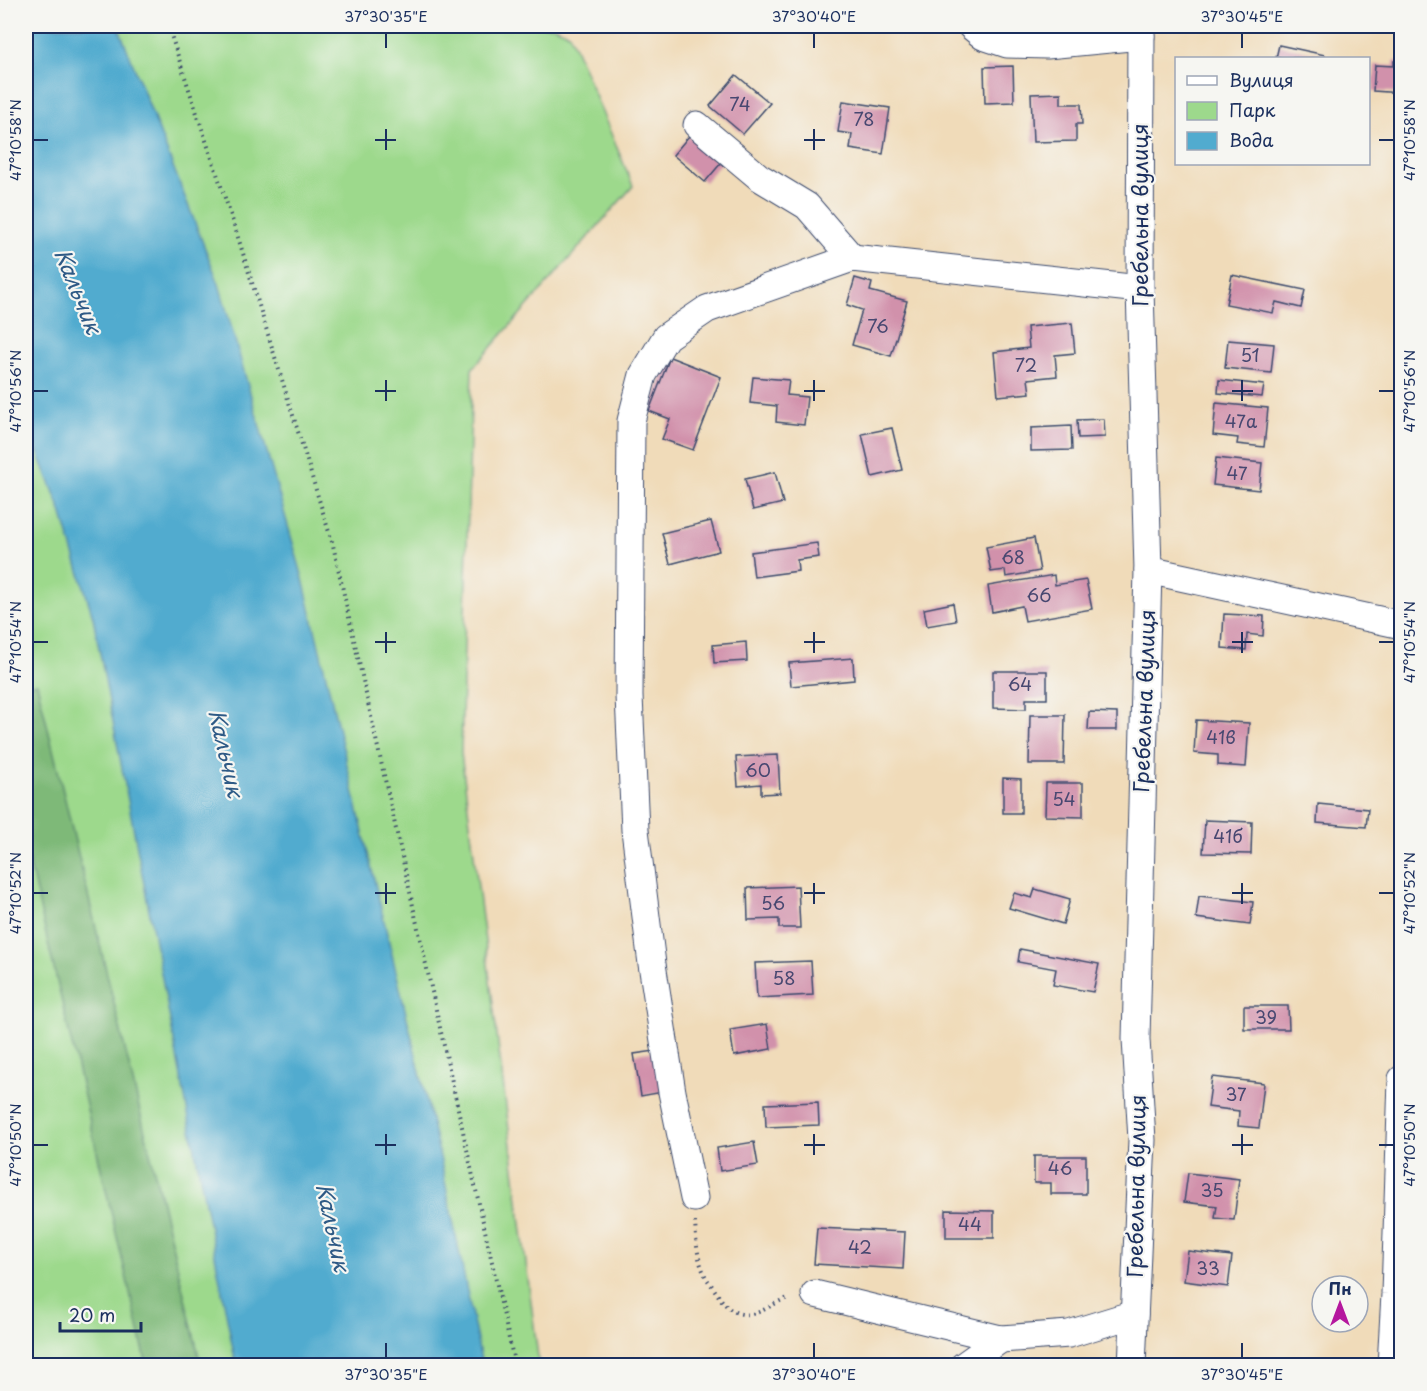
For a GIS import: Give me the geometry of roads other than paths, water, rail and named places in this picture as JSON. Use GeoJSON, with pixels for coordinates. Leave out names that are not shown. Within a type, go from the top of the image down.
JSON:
{"type":"FeatureCollection","features":[{"type":"Feature","properties":{"kind":"street","name":"Гребельна вулиця"},"geometry":{"type":"LineString","coordinates":[[971,26],[983,36],[1007,44],[1047,45],[1141,31],[1140,289],[1148,570],[1136,1039],[1142,1140],[1132,1365]]}},
{"type":"Feature","properties":{"kind":"street"},"geometry":{"type":"LineString","coordinates":[[697,125],[759,177],[807,206],[852,258]]}},
{"type":"Feature","properties":{"kind":"street"},"geometry":{"type":"LineString","coordinates":[[694,1198],[672,1092],[652,964],[635,830],[629,696],[631,421],[643,375],[666,337],[707,309],[852,258],[1140,289]]}},
{"type":"Feature","properties":{"kind":"street"},"geometry":{"type":"LineString","coordinates":[[1148,570],[1401,625]]}},
{"type":"Feature","properties":{"kind":"street"},"geometry":{"type":"LineString","coordinates":[[1391,1365],[1401,1079]]}},
{"type":"Feature","properties":{"kind":"street"},"geometry":{"type":"LineString","coordinates":[[815,1294],[1001,1339],[1069,1334],[1134,1314]]}},
{"type":"Feature","properties":{"kind":"street"},"geometry":{"type":"LineString","coordinates":[[963,1365],[1001,1339]]}},
{"type":"Feature","properties":{"kind":"water","name":"Кальчик"},"geometry":{"type":"Polygon","coordinates":[[[26,26],[118,26],[219,284],[302,575],[440,1157],[482,1365],[236,1365],[93,617],[60,508],[26,422],[26,26]]]}}]}
